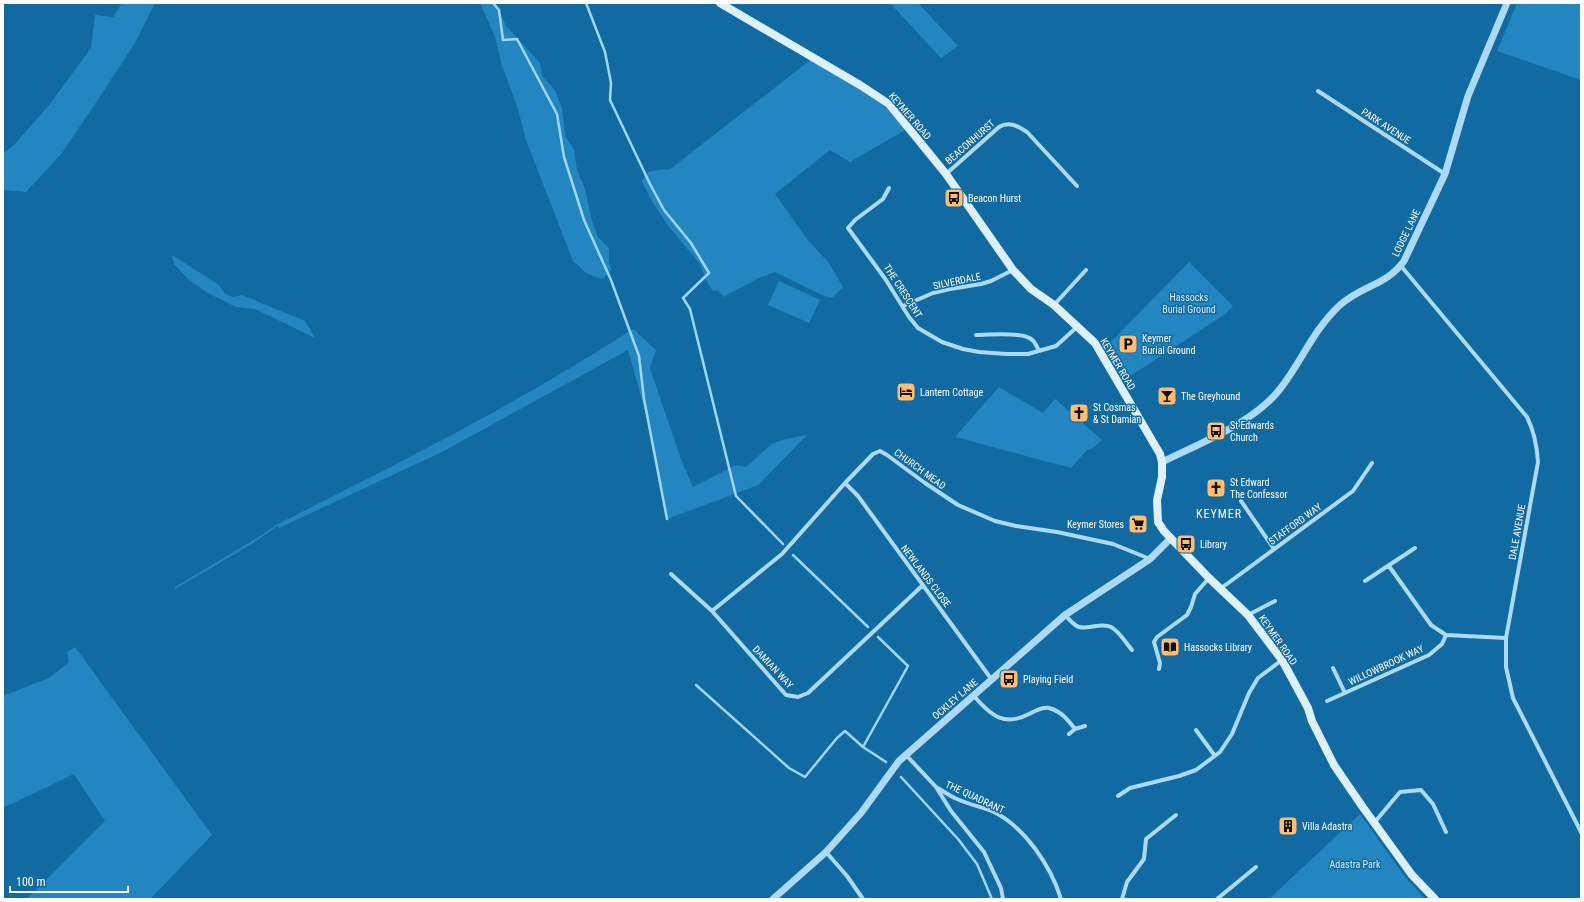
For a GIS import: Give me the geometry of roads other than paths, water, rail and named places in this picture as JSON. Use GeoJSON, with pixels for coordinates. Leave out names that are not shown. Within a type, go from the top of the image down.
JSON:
{"type":"FeatureCollection","features":[{"type":"Feature","properties":{"kind":"main road","name":"KEYMER ROAD"},"geometry":{"type":"LineString","coordinates":[[720,3],[889,104],[946,174],[1013,270],[1031,289],[1054,305],[1095,343],[1105,357],[1130,405],[1156,445],[1162,462],[1162,477],[1157,500],[1158,522],[1220,590],[1248,616],[1282,660],[1308,708],[1312,721],[1334,765],[1412,875],[1435,899]]}},
{"type":"Feature","properties":{"kind":"street","name":"LODGE LANE"},"geometry":{"type":"LineString","coordinates":[[1162,462],[1234,426],[1268,403],[1291,374],[1310,341],[1326,319],[1350,297],[1360,290],[1390,277],[1401,266],[1445,174],[1468,96],[1507,3]]}},
{"type":"Feature","properties":{"kind":"street","name":"PARK AVENUE"},"geometry":{"type":"LineString","coordinates":[[1318,91],[1445,174]]}},
{"type":"Feature","properties":{"kind":"street","name":"BEACONHURST"},"geometry":{"type":"LineString","coordinates":[[946,174],[999,127],[1007,124],[1019,126],[1027,132],[1077,186]]}},
{"type":"Feature","properties":{"kind":"street","name":"THE CRESCENT"},"geometry":{"type":"LineString","coordinates":[[889,188],[883,199],[855,220],[848,228],[877,267],[909,317],[918,328],[942,342],[956,347],[979,352],[1028,354],[1056,346],[1078,327]]}},
{"type":"Feature","properties":{"kind":"street","name":"DALE AVENUE"},"geometry":{"type":"LineString","coordinates":[[1401,266],[1528,417],[1532,426],[1537,447],[1538,462],[1506,638],[1506,667],[1513,698],[1581,832]]}},
{"type":"Feature","properties":{"kind":"street","name":"SILVERDALE"},"geometry":{"type":"LineString","coordinates":[[903,306],[933,293],[986,282],[1013,270]]}},
{"type":"Feature","properties":{"kind":"street"},"geometry":{"type":"LineString","coordinates":[[1054,305],[1086,270]]}},
{"type":"Feature","properties":{"kind":"street"},"geometry":{"type":"LineString","coordinates":[[976,335],[1019,335],[1028,337],[1036,343],[1039,351]]}},
{"type":"Feature","properties":{"kind":"street","name":"CHURCH MEAD"},"geometry":{"type":"LineString","coordinates":[[712,611],[782,554],[845,483],[873,454],[880,451],[925,484],[958,505],[995,521],[1113,544],[1150,559]]}},
{"type":"Feature","properties":{"kind":"street","name":"STAFFORD WAY"},"geometry":{"type":"LineString","coordinates":[[1220,590],[1353,491],[1372,463]]}},
{"type":"Feature","properties":{"kind":"street","name":"NEWLANDS CLOSE"},"geometry":{"type":"LineString","coordinates":[[845,483],[858,496],[992,680]]}},
{"type":"Feature","properties":{"kind":"street"},"geometry":{"type":"LineString","coordinates":[[1241,501],[1274,549]]}},
{"type":"Feature","properties":{"kind":"street","name":"OCKLEY LANE"},"geometry":{"type":"LineString","coordinates":[[773,899],[826,852],[861,813],[899,761],[1065,615],[1150,559],[1171,538]]}},
{"type":"Feature","properties":{"kind":"street"},"geometry":{"type":"LineString","coordinates":[[1364,581],[1415,548]]}},
{"type":"Feature","properties":{"kind":"street"},"geometry":{"type":"LineString","coordinates":[[1389,566],[1431,625],[1446,635],[1506,638]]}},
{"type":"Feature","properties":{"kind":"street","name":"DAMIAN WAY"},"geometry":{"type":"LineString","coordinates":[[672,574],[712,611],[786,695],[798,697],[808,693],[923,585]]}},
{"type":"Feature","properties":{"kind":"street"},"geometry":{"type":"LineString","coordinates":[[1159,669],[1160,663],[1154,642],[1157,637],[1187,615],[1195,594],[1209,578]]}},
{"type":"Feature","properties":{"kind":"street"},"geometry":{"type":"LineString","coordinates":[[1248,616],[1275,601]]}},
{"type":"Feature","properties":{"kind":"street"},"geometry":{"type":"LineString","coordinates":[[1065,615],[1074,624],[1081,628],[1095,625],[1112,627],[1132,650]]}},
{"type":"Feature","properties":{"kind":"street","name":"WILLOWBROOK WAY"},"geometry":{"type":"LineString","coordinates":[[1327,700],[1429,655],[1442,644],[1446,635]]}},
{"type":"Feature","properties":{"kind":"street"},"geometry":{"type":"LineString","coordinates":[[1118,796],[1130,788],[1179,776],[1196,770],[1220,752],[1232,734],[1249,693],[1258,678],[1282,660]]}},
{"type":"Feature","properties":{"kind":"street"},"geometry":{"type":"LineString","coordinates":[[1333,668],[1345,693]]}},
{"type":"Feature","properties":{"kind":"street"},"geometry":{"type":"LineString","coordinates":[[974,696],[993,714],[1001,719],[1014,720],[1022,718],[1038,709],[1048,708],[1063,715],[1075,728]]}},
{"type":"Feature","properties":{"kind":"street"},"geometry":{"type":"LineString","coordinates":[[1069,734],[1075,728],[1084,726]]}},
{"type":"Feature","properties":{"kind":"street"},"geometry":{"type":"LineString","coordinates":[[1196,730],[1215,756]]}},
{"type":"Feature","properties":{"kind":"street","name":"THE QUADRANT"},"geometry":{"type":"LineString","coordinates":[[906,755],[936,787],[951,811],[984,852],[1001,888],[1003,899]]}},
{"type":"Feature","properties":{"kind":"street","name":"THE QUADRANT"},"geometry":{"type":"LineString","coordinates":[[936,787],[958,800],[993,812],[1010,822],[1025,836],[1047,868],[1061,899]]}},
{"type":"Feature","properties":{"kind":"street"},"geometry":{"type":"LineString","coordinates":[[1374,823],[1400,792],[1421,790],[1434,804],[1446,832]]}},
{"type":"Feature","properties":{"kind":"street"},"geometry":{"type":"LineString","coordinates":[[1122,899],[1127,882],[1144,859],[1146,839],[1176,815]]}},
{"type":"Feature","properties":{"kind":"street"},"geometry":{"type":"LineString","coordinates":[[826,852],[847,876],[863,899]]}},
{"type":"Feature","properties":{"kind":"street"},"geometry":{"type":"LineString","coordinates":[[1217,899],[1256,867]]}},
{"type":"Feature","properties":{"kind":"waterway"},"geometry":{"type":"LineString","coordinates":[[493,3],[499,10],[503,40],[517,39],[557,114],[564,157],[584,220],[611,280],[639,356],[644,399],[667,519]]}},
{"type":"Feature","properties":{"kind":"waterway"},"geometry":{"type":"LineString","coordinates":[[586,3],[605,52],[611,83],[610,100],[664,210],[691,243],[709,273],[683,298],[690,309],[736,496],[783,544]]}},
{"type":"Feature","properties":{"kind":"waterway"},"geometry":{"type":"LineString","coordinates":[[793,555],[868,627]]}},
{"type":"Feature","properties":{"kind":"waterway"},"geometry":{"type":"LineString","coordinates":[[863,747],[908,666],[878,637]]}},
{"type":"Feature","properties":{"kind":"waterway"},"geometry":{"type":"LineString","coordinates":[[696,685],[789,768],[805,777],[837,738],[845,731],[863,747],[886,762]]}},
{"type":"Feature","properties":{"kind":"waterway"},"geometry":{"type":"LineString","coordinates":[[901,777],[958,839],[977,864],[992,899]]}},
{"type":"Feature","properties":{"kind":"place","name":"Beacon Hurst"},"geometry":{"type":"Point","coordinates":[954,198]}},
{"type":"Feature","properties":{"kind":"place","name":"Keymer Burial Ground"},"geometry":{"type":"Point","coordinates":[1128,344]}},
{"type":"Feature","properties":{"kind":"place","name":"Lantern Cottage"},"geometry":{"type":"Point","coordinates":[906,392]}},
{"type":"Feature","properties":{"kind":"place","name":"The Greyhound"},"geometry":{"type":"Point","coordinates":[1167,396]}},
{"type":"Feature","properties":{"kind":"place","name":"St Cosmas & St Damian"},"geometry":{"type":"Point","coordinates":[1079,413]}},
{"type":"Feature","properties":{"kind":"place","name":"St Edwards Church"},"geometry":{"type":"Point","coordinates":[1216,431]}},
{"type":"Feature","properties":{"kind":"place","name":"St Edward The Confessor"},"geometry":{"type":"Point","coordinates":[1216,488]}},
{"type":"Feature","properties":{"kind":"place","name":"Keymer Stores"},"geometry":{"type":"Point","coordinates":[1138,524]}},
{"type":"Feature","properties":{"kind":"place","name":"Library"},"geometry":{"type":"Point","coordinates":[1186,544]}},
{"type":"Feature","properties":{"kind":"place","name":"Hassocks Library"},"geometry":{"type":"Point","coordinates":[1170,647]}},
{"type":"Feature","properties":{"kind":"place","name":"Playing Field"},"geometry":{"type":"Point","coordinates":[1009,679]}},
{"type":"Feature","properties":{"kind":"place","name":"Villa Adastra"},"geometry":{"type":"Point","coordinates":[1288,826]}},
{"type":"Feature","properties":{"kind":"district","name":"KEYMER"},"geometry":{"type":"Point","coordinates":[1219,514]}},
{"type":"Feature","properties":{"kind":"park label","name":"Hassocks Burial Ground"},"geometry":{"type":"Point","coordinates":[1189,302]}},
{"type":"Feature","properties":{"kind":"park label","name":"Adastra Park"},"geometry":{"type":"Point","coordinates":[1355,864]}}]}
